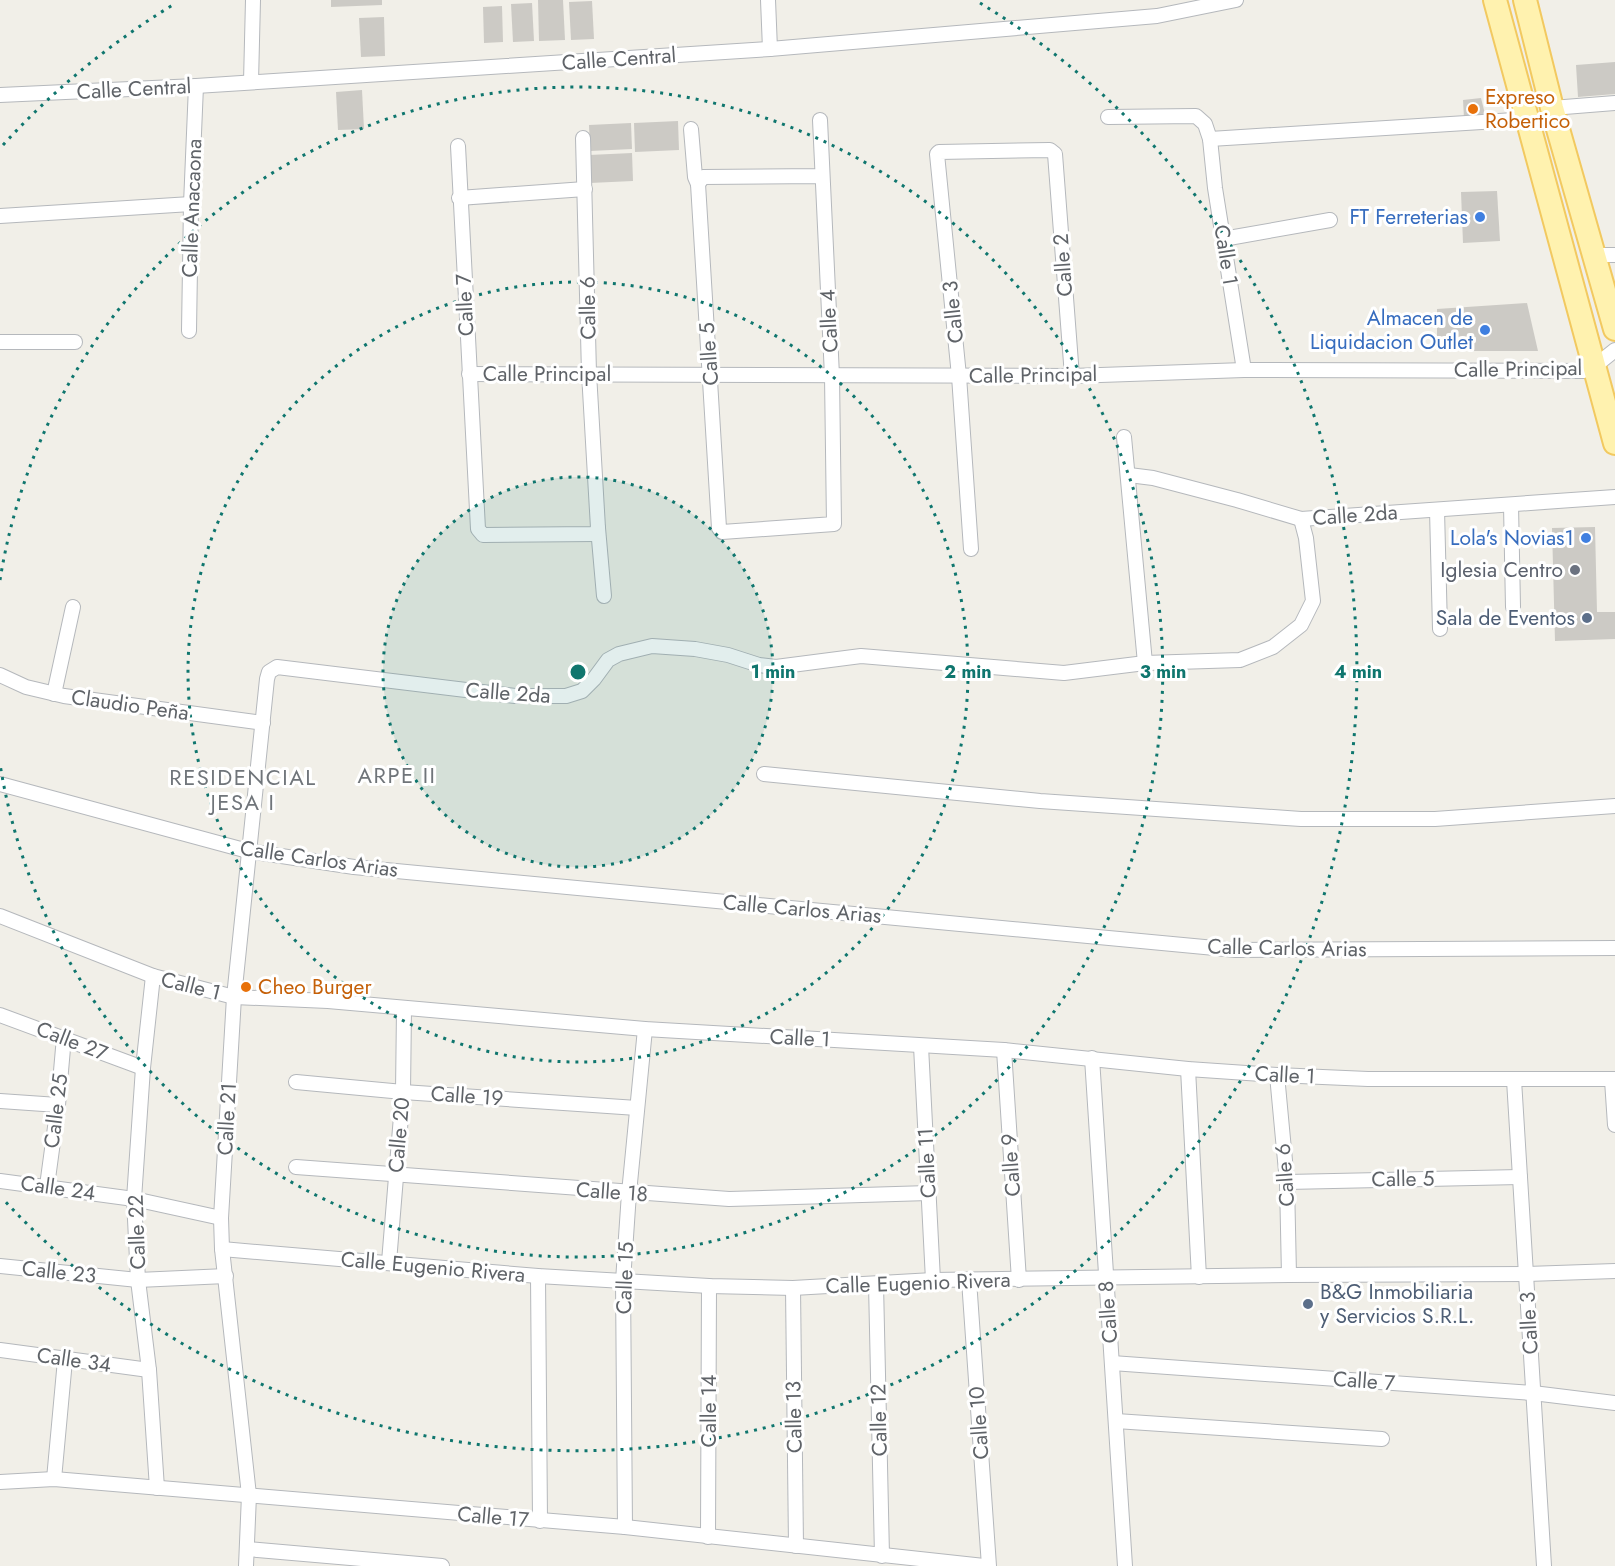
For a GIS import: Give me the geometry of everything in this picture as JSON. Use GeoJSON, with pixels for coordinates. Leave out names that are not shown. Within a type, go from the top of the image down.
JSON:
{"type":"FeatureCollection","features":[{"type":"Feature","properties":{"kind":"main road"},"geometry":{"type":"LineString","coordinates":[[1496,0],[1615,443]]}},
{"type":"Feature","properties":{"kind":"main road"},"geometry":{"type":"LineString","coordinates":[[1525,0],[1552,108],[1604,255],[1615,329]]}},
{"type":"Feature","properties":{"kind":"street"},"geometry":{"type":"LineString","coordinates":[[251,82],[253,0]]}},
{"type":"Feature","properties":{"kind":"street"},"geometry":{"type":"LineString","coordinates":[[768,0],[770,49]]}},
{"type":"Feature","properties":{"kind":"street","name":"Calle Central"},"geometry":{"type":"LineString","coordinates":[[0,95],[196,86],[770,49],[1157,16],[1236,0]]}},
{"type":"Feature","properties":{"kind":"street","name":"Calle Anacaona"},"geometry":{"type":"LineString","coordinates":[[189,331],[190,204],[196,86]]}},
{"type":"Feature","properties":{"kind":"street"},"geometry":{"type":"LineString","coordinates":[[1552,108],[1615,103]]}},
{"type":"Feature","properties":{"kind":"street"},"geometry":{"type":"LineString","coordinates":[[1108,117],[1196,116],[1206,124],[1210,140],[1529,119]]}},
{"type":"Feature","properties":{"kind":"street","name":"Calle 4"},"geometry":{"type":"LineString","coordinates":[[820,120],[832,376],[834,523]]}},
{"type":"Feature","properties":{"kind":"street","name":"Calle 5"},"geometry":{"type":"LineString","coordinates":[[691,129],[695,177],[700,181],[719,528],[722,532],[832,525],[834,523]]}},
{"type":"Feature","properties":{"kind":"street","name":"Calle 6"},"geometry":{"type":"LineString","coordinates":[[583,138],[596,531],[604,596]]}},
{"type":"Feature","properties":{"kind":"street","name":"Calle 1"},"geometry":{"type":"LineString","coordinates":[[1210,140],[1215,188],[1244,370]]}},
{"type":"Feature","properties":{"kind":"street","name":"Calle 7"},"geometry":{"type":"LineString","coordinates":[[458,146],[478,529],[483,535],[596,531]]}},
{"type":"Feature","properties":{"kind":"street","name":"Calle 2"},"geometry":{"type":"LineString","coordinates":[[941,151],[1050,150],[1055,154],[1072,376]]}},
{"type":"Feature","properties":{"kind":"street","name":"Calle 3"},"geometry":{"type":"LineString","coordinates":[[941,151],[937,154],[960,376],[971,549]]}},
{"type":"Feature","properties":{"kind":"street"},"geometry":{"type":"LineString","coordinates":[[700,181],[821,176]]}},
{"type":"Feature","properties":{"kind":"street"},"geometry":{"type":"LineString","coordinates":[[459,198],[585,189]]}},
{"type":"Feature","properties":{"kind":"street"},"geometry":{"type":"LineString","coordinates":[[0,216],[190,204]]}},
{"type":"Feature","properties":{"kind":"street"},"geometry":{"type":"LineString","coordinates":[[1223,239],[1330,219]]}},
{"type":"Feature","properties":{"kind":"street"},"geometry":{"type":"LineString","coordinates":[[0,342],[75,342]]}},
{"type":"Feature","properties":{"kind":"street"},"geometry":{"type":"LineString","coordinates":[[1595,366],[1615,350]]}},
{"type":"Feature","properties":{"kind":"street","name":"Calle Principal"},"geometry":{"type":"LineString","coordinates":[[470,374],[1072,376],[1244,370],[1582,371],[1595,366]]}},
{"type":"Feature","properties":{"kind":"street"},"geometry":{"type":"LineString","coordinates":[[1124,437],[1145,663]]}},
{"type":"Feature","properties":{"kind":"street"},"geometry":{"type":"LineString","coordinates":[[1129,475],[1153,478],[1216,494],[1301,519]]}},
{"type":"Feature","properties":{"kind":"street","name":"Calle 2da"},"geometry":{"type":"LineString","coordinates":[[269,672],[277,667],[515,696],[544,697],[566,696],[582,691],[608,660],[619,654],[652,646],[695,649],[728,655],[759,666],[776,667],[861,656],[1064,673],[1145,663],[1240,660],[1273,647],[1301,625],[1312,601],[1306,538],[1301,519],[1615,497]]}},
{"type":"Feature","properties":{"kind":"street"},"geometry":{"type":"LineString","coordinates":[[1510,505],[1514,607]]}},
{"type":"Feature","properties":{"kind":"street"},"geometry":{"type":"LineString","coordinates":[[1437,510],[1440,629]]}},
{"type":"Feature","properties":{"kind":"street"},"geometry":{"type":"LineString","coordinates":[[54,694],[73,607]]}},
{"type":"Feature","properties":{"kind":"street","name":"Calle 21"},"geometry":{"type":"LineString","coordinates":[[246,1566],[249,1495],[222,1249],[221,1218],[234,997],[269,672]]}},
{"type":"Feature","properties":{"kind":"street","name":"Claudio Peña"},"geometry":{"type":"LineString","coordinates":[[0,675],[26,687],[54,694],[263,723]]}},
{"type":"Feature","properties":{"kind":"street"},"geometry":{"type":"LineString","coordinates":[[764,774],[1029,800],[1301,819],[1435,819],[1615,806]]}},
{"type":"Feature","properties":{"kind":"street","name":"Calle Carlos Arias"},"geometry":{"type":"LineString","coordinates":[[0,784],[248,851],[366,868],[1236,950],[1615,948]]}},
{"type":"Feature","properties":{"kind":"street","name":"Calle 1"},"geometry":{"type":"LineString","coordinates":[[0,916],[153,976],[234,997],[328,1001],[645,1029],[1004,1050],[1188,1069],[1277,1075],[1514,1080],[1613,1079]]}},
{"type":"Feature","properties":{"kind":"street","name":"Calle 22"},"geometry":{"type":"LineString","coordinates":[[153,976],[143,1068],[134,1199],[138,1280],[149,1370],[157,1488]]}},
{"type":"Feature","properties":{"kind":"street","name":"Calle 20"},"geometry":{"type":"LineString","coordinates":[[389,1262],[403,1092],[404,1009]]}},
{"type":"Feature","properties":{"kind":"street","name":"Calle 27"},"geometry":{"type":"LineString","coordinates":[[0,1015],[143,1068]]}},
{"type":"Feature","properties":{"kind":"street","name":"Calle 15"},"geometry":{"type":"LineString","coordinates":[[625,1527],[623,1281],[645,1029]]}},
{"type":"Feature","properties":{"kind":"street","name":"Calle 25"},"geometry":{"type":"LineString","coordinates":[[46,1186],[58,1105],[64,1037]]}},
{"type":"Feature","properties":{"kind":"street","name":"Calle 11"},"geometry":{"type":"LineString","coordinates":[[921,1046],[933,1280]]}},
{"type":"Feature","properties":{"kind":"street","name":"Calle 9"},"geometry":{"type":"LineString","coordinates":[[1004,1050],[1019,1280]]}},
{"type":"Feature","properties":{"kind":"street","name":"Calle 8"},"geometry":{"type":"LineString","coordinates":[[1092,1058],[1125,1566]]}},
{"type":"Feature","properties":{"kind":"street"},"geometry":{"type":"LineString","coordinates":[[1188,1069],[1199,1277]]}},
{"type":"Feature","properties":{"kind":"street","name":"Calle 6"},"geometry":{"type":"LineString","coordinates":[[1277,1075],[1287,1182],[1289,1275]]}},
{"type":"Feature","properties":{"kind":"street"},"geometry":{"type":"LineString","coordinates":[[1613,1079],[1615,1125]]}},
{"type":"Feature","properties":{"kind":"street","name":"Calle 3"},"geometry":{"type":"LineString","coordinates":[[1514,1080],[1544,1566]]}},
{"type":"Feature","properties":{"kind":"street","name":"Calle 19"},"geometry":{"type":"LineString","coordinates":[[296,1082],[403,1092],[638,1108]]}},
{"type":"Feature","properties":{"kind":"street"},"geometry":{"type":"LineString","coordinates":[[0,1101],[58,1105]]}},
{"type":"Feature","properties":{"kind":"street","name":"Calle 18"},"geometry":{"type":"LineString","coordinates":[[296,1167],[729,1199],[929,1193]]}},
{"type":"Feature","properties":{"kind":"street","name":"Calle 5"},"geometry":{"type":"LineString","coordinates":[[1287,1182],[1520,1177]]}},
{"type":"Feature","properties":{"kind":"street","name":"Calle 24"},"geometry":{"type":"LineString","coordinates":[[0,1181],[134,1199],[221,1218]]}},
{"type":"Feature","properties":{"kind":"street","name":"Calle Eugenio Rivera"},"geometry":{"type":"LineString","coordinates":[[222,1249],[538,1276],[709,1286],[793,1288],[933,1280],[1527,1274],[1615,1271]]}},
{"type":"Feature","properties":{"kind":"street","name":"Calle 23"},"geometry":{"type":"LineString","coordinates":[[0,1266],[138,1280],[226,1276]]}},
{"type":"Feature","properties":{"kind":"street"},"geometry":{"type":"LineString","coordinates":[[538,1276],[540,1521]]}},
{"type":"Feature","properties":{"kind":"street","name":"Calle 10"},"geometry":{"type":"LineString","coordinates":[[969,1280],[986,1566]]}},
{"type":"Feature","properties":{"kind":"street","name":"Calle 12"},"geometry":{"type":"LineString","coordinates":[[876,1284],[882,1556]]}},
{"type":"Feature","properties":{"kind":"street","name":"Calle 14"},"geometry":{"type":"LineString","coordinates":[[708,1537],[709,1286]]}},
{"type":"Feature","properties":{"kind":"street","name":"Calle 13"},"geometry":{"type":"LineString","coordinates":[[793,1288],[796,1546]]}},
{"type":"Feature","properties":{"kind":"street","name":"Calle 34"},"geometry":{"type":"LineString","coordinates":[[0,1350],[149,1370]]}},
{"type":"Feature","properties":{"kind":"street"},"geometry":{"type":"LineString","coordinates":[[54,1479],[65,1360]]}},
{"type":"Feature","properties":{"kind":"street","name":"Calle 7"},"geometry":{"type":"LineString","coordinates":[[1112,1363],[1533,1394],[1615,1403]]}},
{"type":"Feature","properties":{"kind":"street"},"geometry":{"type":"LineString","coordinates":[[1116,1421],[1382,1439]]}},
{"type":"Feature","properties":{"kind":"street","name":"Calle 17"},"geometry":{"type":"LineString","coordinates":[[0,1482],[54,1479],[625,1527],[986,1566]]}},
{"type":"Feature","properties":{"kind":"street"},"geometry":{"type":"LineString","coordinates":[[247,1549],[442,1566]]}},
{"type":"Feature","properties":{"kind":"building"},"geometry":{"type":"Polygon","coordinates":[[[331,0],[382,0],[382,5],[331,7],[331,0]]]}},
{"type":"Feature","properties":{"kind":"building"},"geometry":{"type":"Polygon","coordinates":[[[538,0],[563,0],[565,40],[539,41],[538,0]]]}},
{"type":"Feature","properties":{"kind":"building"},"geometry":{"type":"Polygon","coordinates":[[[592,1],[594,39],[571,40],[569,2],[592,1]]]}},
{"type":"Feature","properties":{"kind":"building"},"geometry":{"type":"Polygon","coordinates":[[[532,3],[534,41],[513,42],[511,4],[532,3]]]}},
{"type":"Feature","properties":{"kind":"building"},"geometry":{"type":"Polygon","coordinates":[[[502,6],[503,42],[484,43],[483,7],[502,6]]]}},
{"type":"Feature","properties":{"kind":"building"},"geometry":{"type":"Polygon","coordinates":[[[384,17],[385,56],[361,57],[359,18],[384,17]]]}},
{"type":"Feature","properties":{"kind":"building"},"geometry":{"type":"Polygon","coordinates":[[[1615,62],[1615,94],[1578,97],[1576,65],[1615,62]]]}},
{"type":"Feature","properties":{"kind":"building"},"geometry":{"type":"Polygon","coordinates":[[[362,90],[364,129],[338,130],[336,92],[362,90]]]}},
{"type":"Feature","properties":{"kind":"building","name":"Expreso Robertico"},"geometry":{"type":"Polygon","coordinates":[[[1481,98],[1486,118],[1464,118],[1463,100],[1481,98]]]}},
{"type":"Feature","properties":{"kind":"building"},"geometry":{"type":"Polygon","coordinates":[[[678,121],[679,150],[635,152],[634,123],[678,121]]]}},
{"type":"Feature","properties":{"kind":"building"},"geometry":{"type":"Polygon","coordinates":[[[631,123],[632,149],[590,151],[589,125],[631,123]]]}},
{"type":"Feature","properties":{"kind":"building"},"geometry":{"type":"Polygon","coordinates":[[[632,153],[633,181],[590,183],[589,155],[632,153]]]}},
{"type":"Feature","properties":{"kind":"building","name":"FT Ferreterias"},"geometry":{"type":"Polygon","coordinates":[[[1497,191],[1500,241],[1463,243],[1461,192],[1497,191]]]}},
{"type":"Feature","properties":{"kind":"building","name":"Almacen de Liquidacion Outlet"},"geometry":{"type":"Polygon","coordinates":[[[1527,303],[1538,351],[1437,351],[1437,309],[1527,303]]]}},
{"type":"Feature","properties":{"kind":"building","name":"Iglesia Centro"},"geometry":{"type":"Polygon","coordinates":[[[1595,527],[1597,612],[1615,612],[1615,639],[1555,641],[1552,528],[1595,527]]]}},
{"type":"Feature","properties":{"kind":"place","name":"Expreso Robertico"},"geometry":{"type":"Point","coordinates":[1473,109]}},
{"type":"Feature","properties":{"kind":"place","name":"FT Ferreterias"},"geometry":{"type":"Point","coordinates":[1480,217]}},
{"type":"Feature","properties":{"kind":"place","name":"Almacen de Liquidacion Outlet"},"geometry":{"type":"Point","coordinates":[1485,330]}},
{"type":"Feature","properties":{"kind":"place","name":"Lola's Novias1"},"geometry":{"type":"Point","coordinates":[1586,538]}},
{"type":"Feature","properties":{"kind":"place","name":"Iglesia Centro"},"geometry":{"type":"Point","coordinates":[1575,570]}},
{"type":"Feature","properties":{"kind":"place","name":"Sala de Eventos"},"geometry":{"type":"Point","coordinates":[1587,618]}},
{"type":"Feature","properties":{"kind":"place","name":"Cheo Burger"},"geometry":{"type":"Point","coordinates":[246,987]}},
{"type":"Feature","properties":{"kind":"place","name":"B&G Inmobiliaria y Servicios S.R.L."},"geometry":{"type":"Point","coordinates":[1308,1304]}},
{"type":"Feature","properties":{"kind":"district","name":"ARPE II"},"geometry":{"type":"Point","coordinates":[397,775]}},
{"type":"Feature","properties":{"kind":"district","name":"RESIDENCIAL JESA I"},"geometry":{"type":"Point","coordinates":[243,790]}}]}
